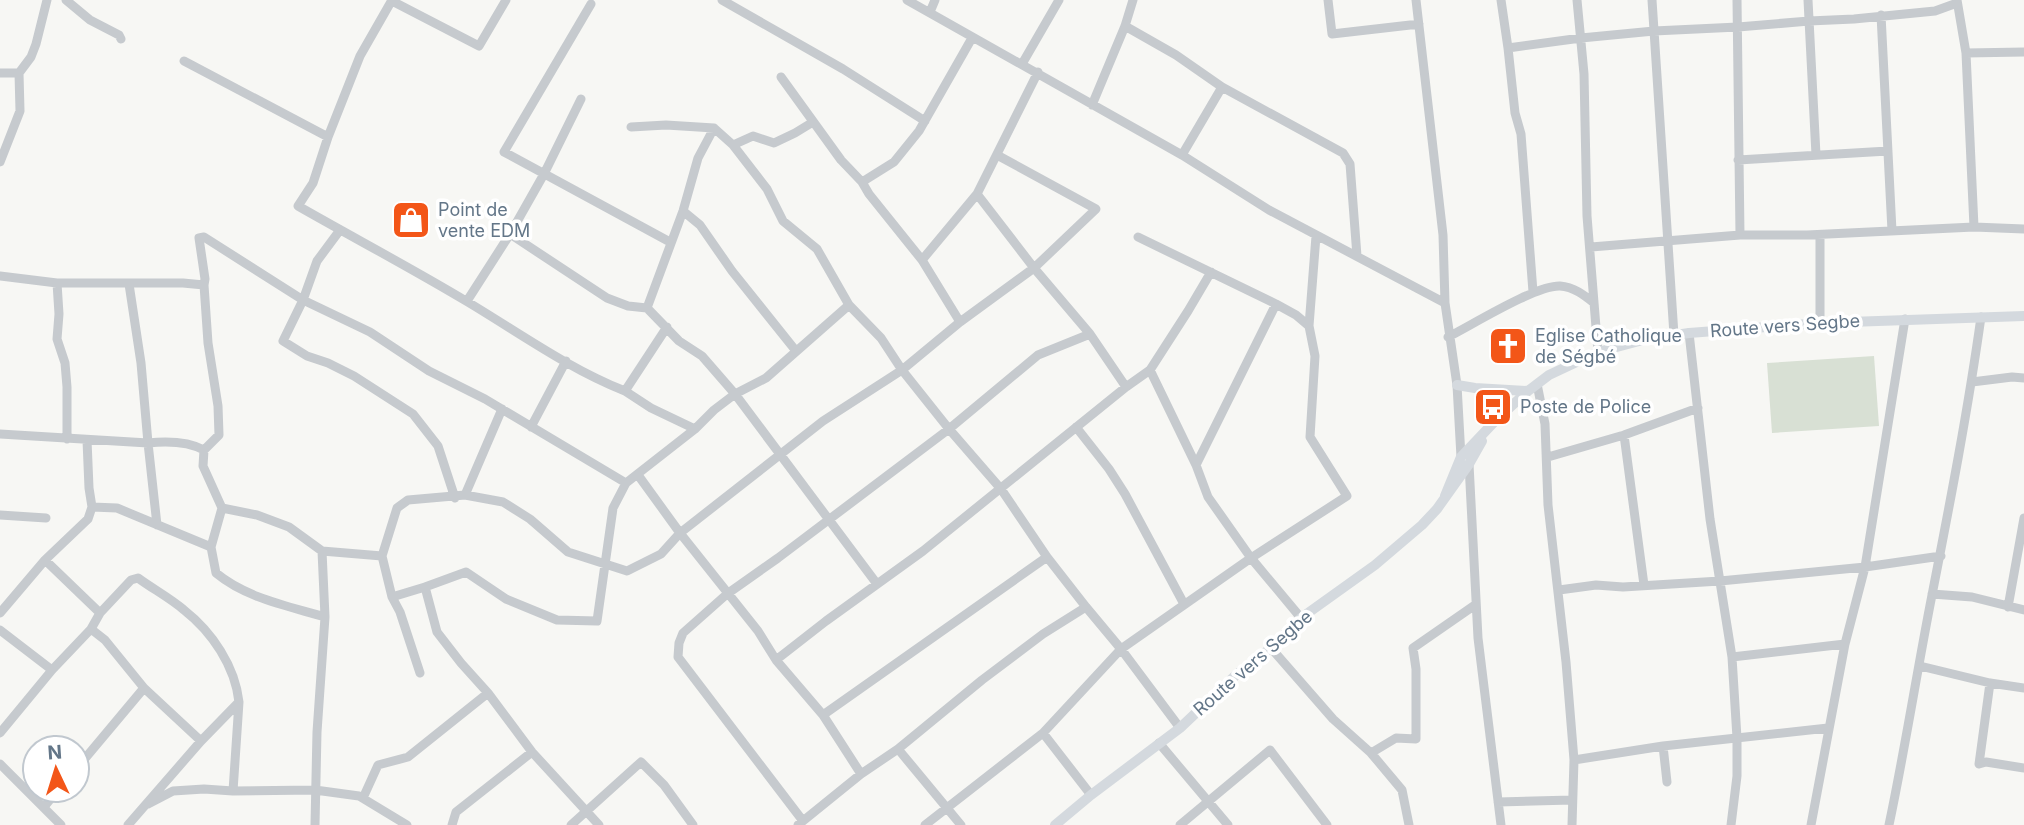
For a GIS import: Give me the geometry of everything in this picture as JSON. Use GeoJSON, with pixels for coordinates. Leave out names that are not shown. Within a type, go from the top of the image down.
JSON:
{"type":"FeatureCollection","features":[{"type":"Feature","properties":{"kind":"main road","name":"Route vers Segbe"},"geometry":{"type":"LineString","coordinates":[[1055,825],[1180,728],[1301,618],[1375,565],[1422,525],[1437,509],[1465,461],[1489,428],[1532,387],[1549,375],[1598,352],[1689,332],[1820,323],[2024,316]]}},
{"type":"Feature","properties":{"kind":"main road"},"geometry":{"type":"LineString","coordinates":[[1457,385],[1475,388],[1532,387]]}},
{"type":"Feature","properties":{"kind":"street"},"geometry":{"type":"LineString","coordinates":[[0,162],[20,111],[19,73],[36,44],[47,0]]}},
{"type":"Feature","properties":{"kind":"street"},"geometry":{"type":"LineString","coordinates":[[66,0],[90,20],[119,35],[121,39]]}},
{"type":"Feature","properties":{"kind":"street"},"geometry":{"type":"LineString","coordinates":[[506,0],[479,46],[392,1],[360,56],[313,183],[298,206],[467,301],[566,361],[695,429]]}},
{"type":"Feature","properties":{"kind":"street"},"geometry":{"type":"LineString","coordinates":[[722,0],[843,69],[925,121]]}},
{"type":"Feature","properties":{"kind":"street"},"geometry":{"type":"LineString","coordinates":[[907,0],[1182,155],[1269,210],[1445,303]]}},
{"type":"Feature","properties":{"kind":"street"},"geometry":{"type":"LineString","coordinates":[[930,12],[935,0]]}},
{"type":"Feature","properties":{"kind":"street"},"geometry":{"type":"LineString","coordinates":[[1022,64],[1059,0]]}},
{"type":"Feature","properties":{"kind":"street"},"geometry":{"type":"LineString","coordinates":[[1092,105],[1133,0]]}},
{"type":"Feature","properties":{"kind":"street"},"geometry":{"type":"LineString","coordinates":[[1328,0],[1332,34],[1419,24]]}},
{"type":"Feature","properties":{"kind":"street"},"geometry":{"type":"LineString","coordinates":[[1416,0],[1443,234],[1448,337],[1457,385],[1475,561],[1475,605],[1501,825]]}},
{"type":"Feature","properties":{"kind":"street"},"geometry":{"type":"LineString","coordinates":[[1501,0],[1515,113],[1521,134],[1533,292]]}},
{"type":"Feature","properties":{"kind":"street"},"geometry":{"type":"LineString","coordinates":[[1577,0],[1584,75],[1587,216],[1598,352]]}},
{"type":"Feature","properties":{"kind":"street"},"geometry":{"type":"LineString","coordinates":[[1652,0],[1674,335]]}},
{"type":"Feature","properties":{"kind":"street"},"geometry":{"type":"LineString","coordinates":[[1737,0],[1740,235]]}},
{"type":"Feature","properties":{"kind":"street"},"geometry":{"type":"LineString","coordinates":[[1808,0],[1816,155]]}},
{"type":"Feature","properties":{"kind":"street"},"geometry":{"type":"LineString","coordinates":[[1508,48],[1581,37],[1854,19],[1935,10],[1957,1],[1966,53],[1975,227]]}},
{"type":"Feature","properties":{"kind":"street"},"geometry":{"type":"LineString","coordinates":[[592,4],[504,152],[670,242]]}},
{"type":"Feature","properties":{"kind":"street"},"geometry":{"type":"LineString","coordinates":[[1881,15],[1892,231]]}},
{"type":"Feature","properties":{"kind":"street"},"geometry":{"type":"LineString","coordinates":[[1125,26],[1176,55],[1222,86],[1343,153],[1350,164],[1357,256]]}},
{"type":"Feature","properties":{"kind":"street"},"geometry":{"type":"LineString","coordinates":[[862,182],[894,162],[919,131],[972,38]]}},
{"type":"Feature","properties":{"kind":"street"},"geometry":{"type":"LineString","coordinates":[[1966,53],[2024,52]]}},
{"type":"Feature","properties":{"kind":"street"},"geometry":{"type":"LineString","coordinates":[[184,61],[328,137]]}},
{"type":"Feature","properties":{"kind":"street"},"geometry":{"type":"LineString","coordinates":[[922,260],[977,194],[1038,72]]}},
{"type":"Feature","properties":{"kind":"street"},"geometry":{"type":"LineString","coordinates":[[0,73],[19,73]]}},
{"type":"Feature","properties":{"kind":"street"},"geometry":{"type":"LineString","coordinates":[[781,77],[841,160],[862,182],[922,260],[960,322]]}},
{"type":"Feature","properties":{"kind":"street"},"geometry":{"type":"LineString","coordinates":[[1182,155],[1222,86]]}},
{"type":"Feature","properties":{"kind":"street"},"geometry":{"type":"LineString","coordinates":[[467,301],[544,174],[581,99]]}},
{"type":"Feature","properties":{"kind":"street"},"geometry":{"type":"LineString","coordinates":[[733,145],[753,136],[774,143],[813,122]]}},
{"type":"Feature","properties":{"kind":"street"},"geometry":{"type":"LineString","coordinates":[[631,127],[666,125],[714,128],[733,145],[767,189],[783,220],[817,249],[849,305],[881,338],[902,370],[1001,489],[1047,557],[1180,728]]}},
{"type":"Feature","properties":{"kind":"street"},"geometry":{"type":"LineString","coordinates":[[647,308],[683,211],[698,158],[714,128]]}},
{"type":"Feature","properties":{"kind":"street"},"geometry":{"type":"LineString","coordinates":[[1738,160],[1888,151]]}},
{"type":"Feature","properties":{"kind":"street"},"geometry":{"type":"LineString","coordinates":[[420,673],[400,612],[392,597],[382,556],[397,508],[408,500],[455,498],[465,495],[503,502],[530,519],[568,552],[627,571],[661,554],[680,533],[781,453],[823,421],[902,370],[960,322],[1034,268],[1096,209],[997,155]]}},
{"type":"Feature","properties":{"kind":"street"},"geometry":{"type":"LineString","coordinates":[[977,194],[1034,268],[1090,334],[1126,387]]}},
{"type":"Feature","properties":{"kind":"street"},"geometry":{"type":"LineString","coordinates":[[683,211],[700,225],[732,271],[796,351]]}},
{"type":"Feature","properties":{"kind":"street"},"geometry":{"type":"LineString","coordinates":[[1591,247],[1740,235],[1820,235],[1975,227],[2024,229]]}},
{"type":"Feature","properties":{"kind":"street"},"geometry":{"type":"LineString","coordinates":[[340,230],[317,261],[303,300],[283,341],[307,356],[354,376],[412,414],[438,446],[455,498]]}},
{"type":"Feature","properties":{"kind":"street"},"geometry":{"type":"LineString","coordinates":[[510,234],[607,298],[628,306],[647,308],[679,341],[702,356],[781,453],[877,584]]}},
{"type":"Feature","properties":{"kind":"street"},"geometry":{"type":"LineString","coordinates":[[1820,235],[1820,323]]}},
{"type":"Feature","properties":{"kind":"street"},"geometry":{"type":"LineString","coordinates":[[925,825],[1043,733],[1121,649],[1251,558],[1347,496],[1310,437],[1315,356],[1309,326],[1316,236]]}},
{"type":"Feature","properties":{"kind":"street"},"geometry":{"type":"LineString","coordinates":[[325,617],[256,596],[216,573],[211,547],[222,508],[203,466],[204,450],[219,435],[218,407],[208,343],[205,279],[199,238],[204,237],[303,300],[370,332],[429,371],[502,410],[626,483]]}},
{"type":"Feature","properties":{"kind":"street"},"geometry":{"type":"LineString","coordinates":[[1138,237],[1276,304],[1309,326]]}},
{"type":"Feature","properties":{"kind":"street"},"geometry":{"type":"LineString","coordinates":[[776,660],[923,551],[1150,370],[1211,272]]}},
{"type":"Feature","properties":{"kind":"street"},"geometry":{"type":"LineString","coordinates":[[0,276],[57,283],[204,285]]}},
{"type":"Feature","properties":{"kind":"street"},"geometry":{"type":"LineString","coordinates":[[57,283],[57,339],[65,363],[67,439]]}},
{"type":"Feature","properties":{"kind":"street"},"geometry":{"type":"LineString","coordinates":[[129,284],[141,363],[157,525]]}},
{"type":"Feature","properties":{"kind":"street"},"geometry":{"type":"LineString","coordinates":[[1448,337],[1533,292],[1559,286],[1581,293],[1594,303]]}},
{"type":"Feature","properties":{"kind":"street"},"geometry":{"type":"LineString","coordinates":[[1195,465],[1276,304]]}},
{"type":"Feature","properties":{"kind":"street"},"geometry":{"type":"LineString","coordinates":[[392,597],[466,572],[506,599],[557,620],[597,621],[613,508],[626,483],[735,394],[766,378],[849,305]]}},
{"type":"Feature","properties":{"kind":"street"},"geometry":{"type":"LineString","coordinates":[[1889,825],[1941,556],[1981,317]]}},
{"type":"Feature","properties":{"kind":"street"},"geometry":{"type":"LineString","coordinates":[[1811,825],[1845,644],[1865,567],[1905,319]]}},
{"type":"Feature","properties":{"kind":"street"},"geometry":{"type":"LineString","coordinates":[[625,391],[667,327]]}},
{"type":"Feature","properties":{"kind":"street"},"geometry":{"type":"LineString","coordinates":[[1689,332],[1710,519],[1732,657],[1737,776],[1731,825]]}},
{"type":"Feature","properties":{"kind":"street"},"geometry":{"type":"LineString","coordinates":[[1086,607],[1043,634],[982,680],[801,823],[678,657],[678,643],[683,633],[727,594],[949,429],[1038,355],[1090,334]]}},
{"type":"Feature","properties":{"kind":"street"},"geometry":{"type":"LineString","coordinates":[[531,427],[566,361]]}},
{"type":"Feature","properties":{"kind":"street"},"geometry":{"type":"LineString","coordinates":[[1150,370],[1208,496],[1251,558],[1301,618]]}},
{"type":"Feature","properties":{"kind":"street"},"geometry":{"type":"LineString","coordinates":[[1972,382],[2024,378]]}},
{"type":"Feature","properties":{"kind":"street"},"geometry":{"type":"LineString","coordinates":[[1532,387],[1545,424],[1548,505],[1559,590],[1574,760],[1572,825]]}},
{"type":"Feature","properties":{"kind":"street"},"geometry":{"type":"LineString","coordinates":[[1548,457],[1624,435],[1698,408]]}},
{"type":"Feature","properties":{"kind":"street"},"geometry":{"type":"LineString","coordinates":[[465,495],[502,410]]}},
{"type":"Feature","properties":{"kind":"street"},"geometry":{"type":"LineString","coordinates":[[1076,427],[1125,494],[1184,604]]}},
{"type":"Feature","properties":{"kind":"street"},"geometry":{"type":"LineString","coordinates":[[0,433],[67,439],[178,443],[194,445],[204,450]]}},
{"type":"Feature","properties":{"kind":"street"},"geometry":{"type":"LineString","coordinates":[[1624,435],[1644,585]]}},
{"type":"Feature","properties":{"kind":"street"},"geometry":{"type":"LineString","coordinates":[[0,613],[45,560],[88,519],[92,507],[87,440]]}},
{"type":"Feature","properties":{"kind":"street"},"geometry":{"type":"LineString","coordinates":[[638,475],[758,631],[776,660],[823,715],[861,774]]}},
{"type":"Feature","properties":{"kind":"street"},"geometry":{"type":"LineString","coordinates":[[92,507],[117,508],[211,547]]}},
{"type":"Feature","properties":{"kind":"street"},"geometry":{"type":"LineString","coordinates":[[222,508],[257,515],[289,527],[323,551],[382,556]]}},
{"type":"Feature","properties":{"kind":"street"},"geometry":{"type":"LineString","coordinates":[[0,515],[46,518]]}},
{"type":"Feature","properties":{"kind":"street"},"geometry":{"type":"LineString","coordinates":[[2008,607],[2024,518]]}},
{"type":"Feature","properties":{"kind":"street"},"geometry":{"type":"LineString","coordinates":[[315,825],[317,732],[325,617],[323,551]]}},
{"type":"Feature","properties":{"kind":"street"},"geometry":{"type":"LineString","coordinates":[[1559,590],[1596,585],[1623,587],[1720,582],[1941,556]]}},
{"type":"Feature","properties":{"kind":"street"},"geometry":{"type":"LineString","coordinates":[[823,715],[1047,557]]}},
{"type":"Feature","properties":{"kind":"street"},"geometry":{"type":"LineString","coordinates":[[45,560],[100,613]]}},
{"type":"Feature","properties":{"kind":"street"},"geometry":{"type":"LineString","coordinates":[[0,733],[52,670],[91,629],[100,613],[122,588],[138,578],[184,609],[204,629],[232,671],[239,702],[233,791]]}},
{"type":"Feature","properties":{"kind":"street"},"geometry":{"type":"LineString","coordinates":[[425,587],[437,632],[488,693],[532,752],[599,825]]}},
{"type":"Feature","properties":{"kind":"street"},"geometry":{"type":"LineString","coordinates":[[1932,594],[1972,597],[2024,610]]}},
{"type":"Feature","properties":{"kind":"street"},"geometry":{"type":"LineString","coordinates":[[1371,752],[1396,738],[1416,739],[1416,669],[1413,648],[1475,605]]}},
{"type":"Feature","properties":{"kind":"street"},"geometry":{"type":"LineString","coordinates":[[91,629],[105,640],[144,688],[201,741]]}},
{"type":"Feature","properties":{"kind":"street"},"geometry":{"type":"LineString","coordinates":[[0,630],[52,670]]}},
{"type":"Feature","properties":{"kind":"street"},"geometry":{"type":"LineString","coordinates":[[1732,657],[1845,644]]}},
{"type":"Feature","properties":{"kind":"street"},"geometry":{"type":"LineString","coordinates":[[1271,648],[1333,719],[1371,752],[1402,790],[1409,825]]}},
{"type":"Feature","properties":{"kind":"street"},"geometry":{"type":"LineString","coordinates":[[1920,666],[1990,683],[2024,688]]}},
{"type":"Feature","properties":{"kind":"street"},"geometry":{"type":"LineString","coordinates":[[1990,683],[1979,764],[1986,762],[2024,768]]}},
{"type":"Feature","properties":{"kind":"street"},"geometry":{"type":"LineString","coordinates":[[91,751],[144,688]]}},
{"type":"Feature","properties":{"kind":"street"},"geometry":{"type":"LineString","coordinates":[[362,798],[378,765],[408,757],[488,693]]}},
{"type":"Feature","properties":{"kind":"street"},"geometry":{"type":"LineString","coordinates":[[128,825],[239,702]]}},
{"type":"Feature","properties":{"kind":"street"},"geometry":{"type":"LineString","coordinates":[[1574,760],[1663,746],[1828,728]]}},
{"type":"Feature","properties":{"kind":"street"},"geometry":{"type":"LineString","coordinates":[[1043,733],[1091,795]]}},
{"type":"Feature","properties":{"kind":"street"},"geometry":{"type":"LineString","coordinates":[[1159,743],[1228,825]]}},
{"type":"Feature","properties":{"kind":"street"},"geometry":{"type":"LineString","coordinates":[[1663,746],[1667,782]]}},
{"type":"Feature","properties":{"kind":"street"},"geometry":{"type":"LineString","coordinates":[[898,749],[961,825]]}},
{"type":"Feature","properties":{"kind":"street"},"geometry":{"type":"LineString","coordinates":[[1180,825],[1270,750],[1327,825]]}},
{"type":"Feature","properties":{"kind":"street"},"geometry":{"type":"LineString","coordinates":[[452,825],[456,812],[532,752]]}},
{"type":"Feature","properties":{"kind":"street"},"geometry":{"type":"LineString","coordinates":[[571,825],[641,762],[664,785],[693,825]]}},
{"type":"Feature","properties":{"kind":"street"},"geometry":{"type":"LineString","coordinates":[[0,764],[61,825]]}},
{"type":"Feature","properties":{"kind":"street"},"geometry":{"type":"LineString","coordinates":[[142,807],[173,790],[316,790],[362,798],[407,825]]}},
{"type":"Feature","properties":{"kind":"street"},"geometry":{"type":"LineString","coordinates":[[1498,802],[1572,800]]}},
{"type":"Feature","properties":{"kind":"shaded area"},"geometry":{"type":"Polygon","coordinates":[[[1874,356],[1879,426],[1772,433],[1767,363],[1874,356]]]}},
{"type":"Feature","properties":{"kind":"place","name":"Point de vente EDM"},"geometry":{"type":"Point","coordinates":[411,220]}},
{"type":"Feature","properties":{"kind":"place","name":"Eglise Catholique de Ségbé"},"geometry":{"type":"Point","coordinates":[1508,346]}},
{"type":"Feature","properties":{"kind":"place","name":"Poste de Police"},"geometry":{"type":"Point","coordinates":[1493,407]}}]}
